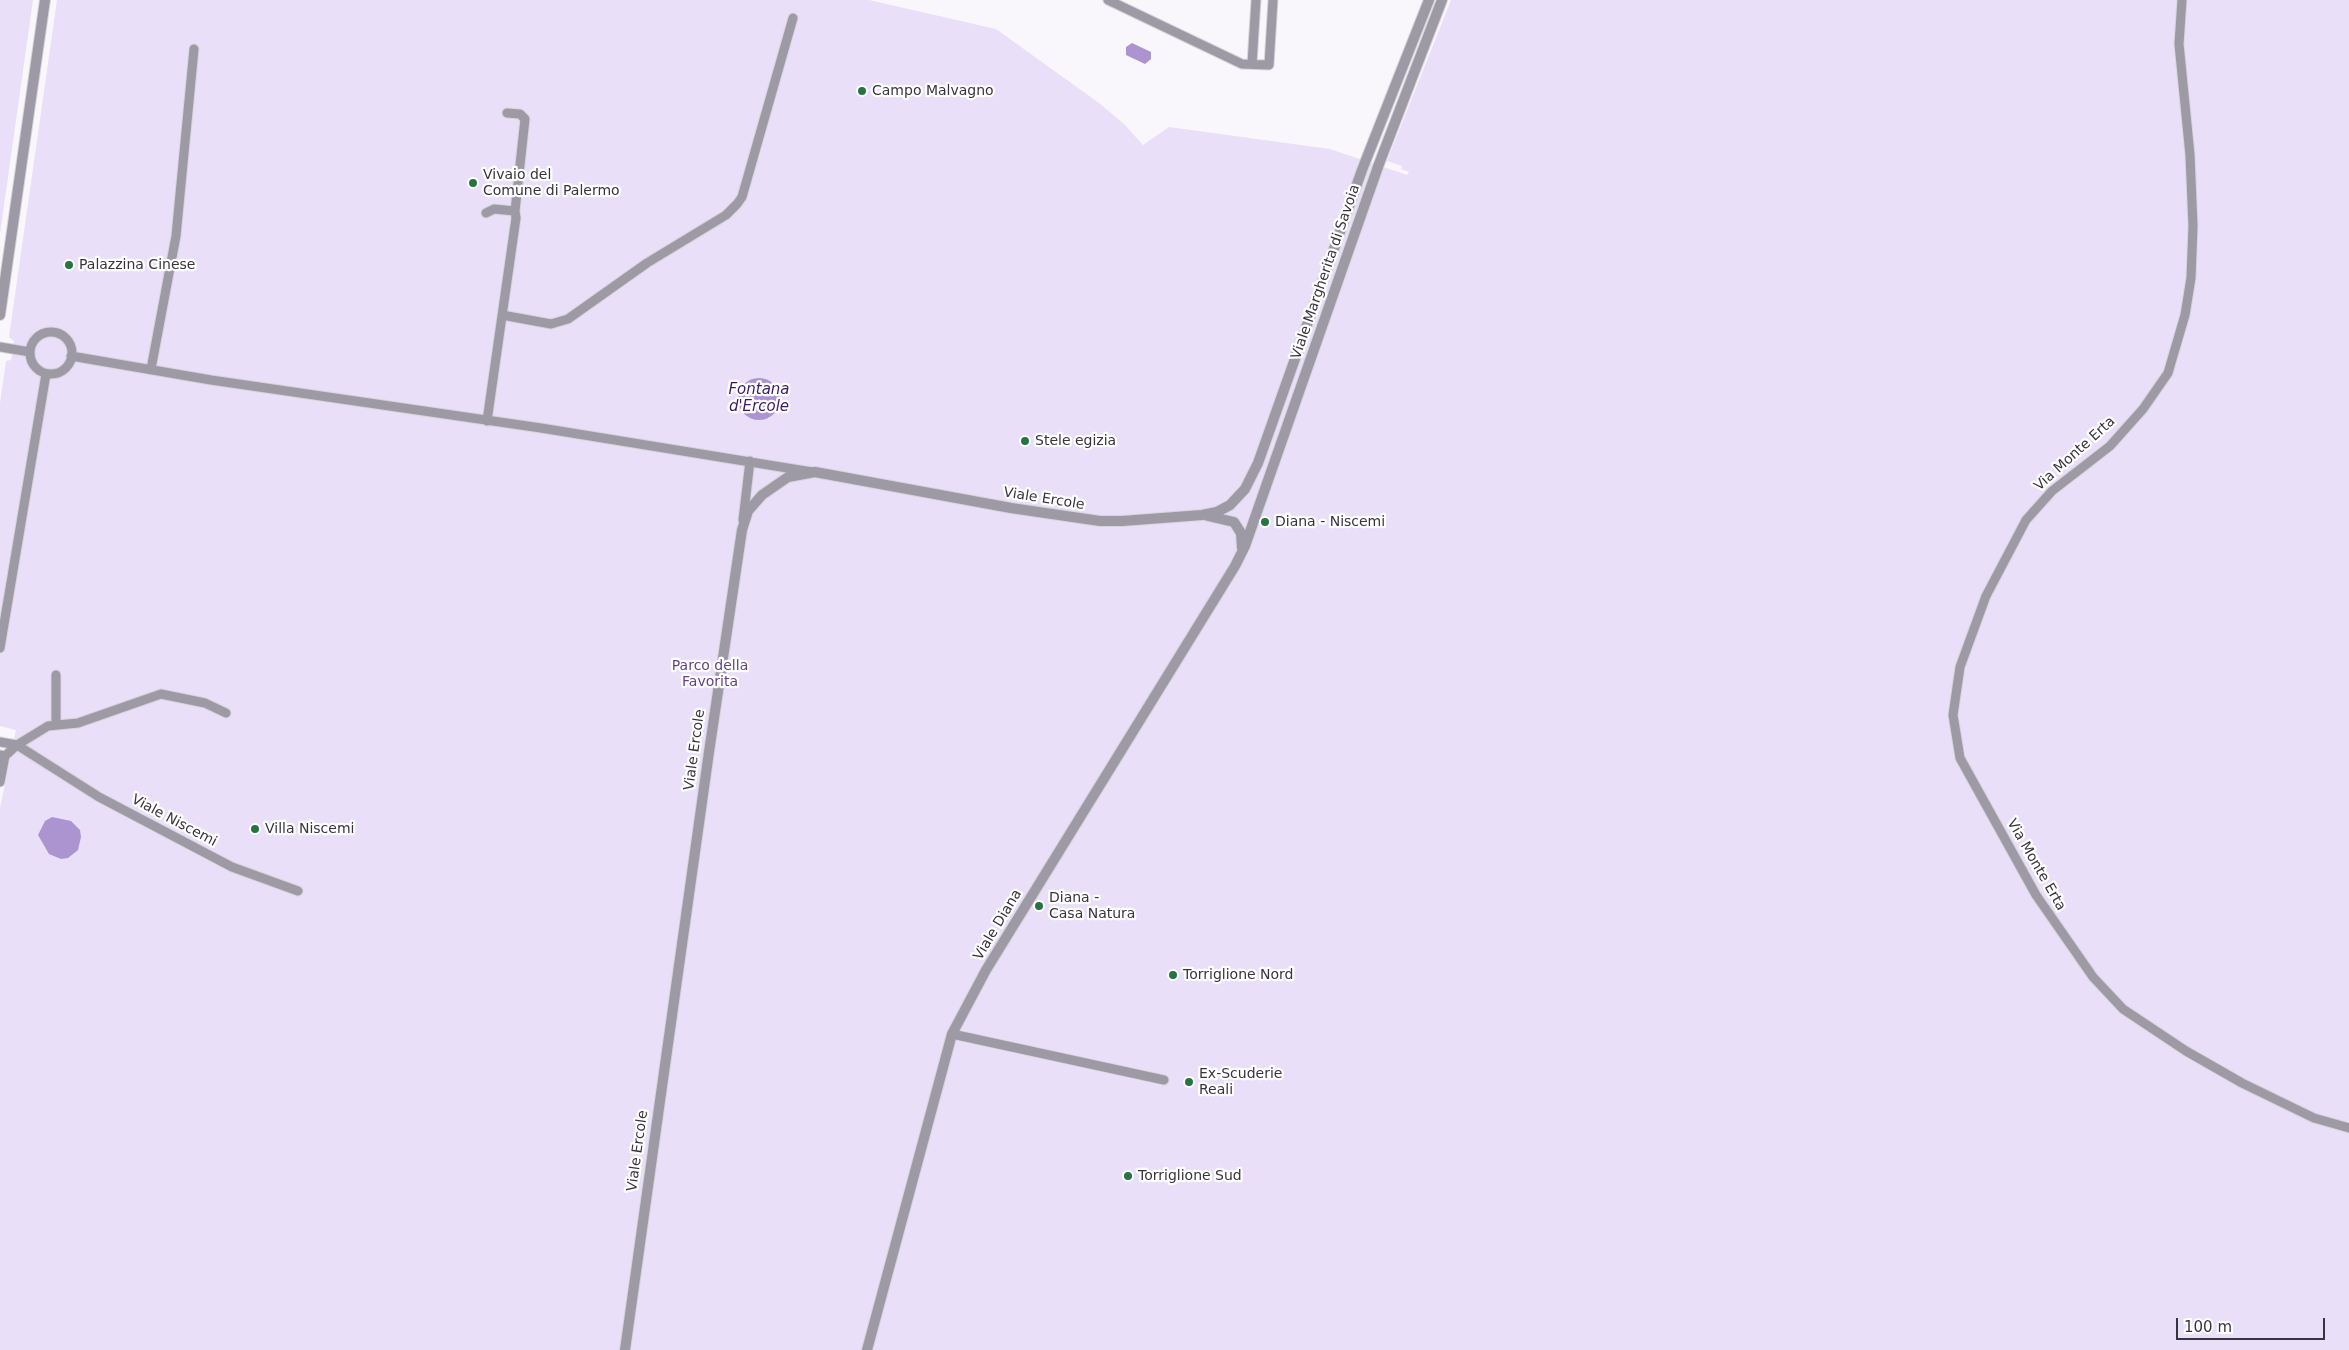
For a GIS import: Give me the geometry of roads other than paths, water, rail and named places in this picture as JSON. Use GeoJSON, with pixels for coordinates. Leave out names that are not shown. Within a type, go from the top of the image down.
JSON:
{"type":"FeatureCollection","features":[{"type":"Feature","properties":{"kind":"street"},"geometry":{"type":"LineString","coordinates":[[0,315],[45,0]]}},
{"type":"Feature","properties":{"kind":"street"},"geometry":{"type":"LineString","coordinates":[[1108,0],[1242,64],[1269,65],[1273,0]]}},
{"type":"Feature","properties":{"kind":"street"},"geometry":{"type":"LineString","coordinates":[[1252,64],[1256,0]]}},
{"type":"Feature","properties":{"kind":"street","name":"Viale Margherita di Savoia"},"geometry":{"type":"LineString","coordinates":[[1236,500],[1248,484],[1258,463],[1362,170],[1428,0]]}},
{"type":"Feature","properties":{"kind":"street","name":"Viale Margherita di Savoia"},"geometry":{"type":"LineString","coordinates":[[1241,554],[1254,523],[1378,164],[1442,0]]}},
{"type":"Feature","properties":{"kind":"street","name":"Via Monte Erta"},"geometry":{"type":"LineString","coordinates":[[2182,0],[2179,44],[2190,155],[2193,226],[2190,278],[2185,315],[2168,373],[2143,409],[2110,446],[2052,491],[2026,520],[1986,596],[1960,668],[1952,714],[1960,758],[2036,895],[2093,977],[2123,1009],[2186,1051],[2242,1083],[2305,1114],[2349,1128]]}},
{"type":"Feature","properties":{"kind":"street"},"geometry":{"type":"LineString","coordinates":[[502,315],[551,324],[568,319],[647,263],[726,215],[731,210],[742,197],[793,18]]}},
{"type":"Feature","properties":{"kind":"street"},"geometry":{"type":"LineString","coordinates":[[151,369],[176,236],[194,49]]}},
{"type":"Feature","properties":{"kind":"street"},"geometry":{"type":"LineString","coordinates":[[487,420],[515,238],[515,211],[525,119],[520,114],[507,113]]}},
{"type":"Feature","properties":{"kind":"street"},"geometry":{"type":"LineString","coordinates":[[486,213],[494,209],[515,211]]}},
{"type":"Feature","properties":{"kind":"street"},"geometry":{"type":"LineString","coordinates":[[55,333],[61,335],[69,344],[71,356],[66,368],[60,372],[46,374],[36,368],[30,358],[30,352],[38,337],[44,334],[55,333]]}},
{"type":"Feature","properties":{"kind":"street"},"geometry":{"type":"LineString","coordinates":[[0,347],[30,352]]}},
{"type":"Feature","properties":{"kind":"street"},"geometry":{"type":"LineString","coordinates":[[71,356],[815,472]]}},
{"type":"Feature","properties":{"kind":"street"},"geometry":{"type":"LineString","coordinates":[[0,648],[46,374]]}},
{"type":"Feature","properties":{"kind":"street"},"geometry":{"type":"LineString","coordinates":[[742,530],[750,461]]}},
{"type":"Feature","properties":{"kind":"street","name":"Viale Ercole"},"geometry":{"type":"LineString","coordinates":[[625,1350],[742,530],[751,507],[773,486],[788,477],[815,472],[1020,509],[1100,521],[1202,516],[1218,512],[1236,500]]}},
{"type":"Feature","properties":{"kind":"street"},"geometry":{"type":"LineString","coordinates":[[1202,516],[1223,518],[1234,522],[1243,540],[1241,554]]}},
{"type":"Feature","properties":{"kind":"street","name":"Viale Diana"},"geometry":{"type":"LineString","coordinates":[[867,1350],[952,1034],[986,970],[1241,554]]}},
{"type":"Feature","properties":{"kind":"street"},"geometry":{"type":"LineString","coordinates":[[56,675],[56,726]]}},
{"type":"Feature","properties":{"kind":"street"},"geometry":{"type":"LineString","coordinates":[[0,782],[3,756],[16,745],[48,726],[78,723],[161,694],[204,703],[226,713]]}},
{"type":"Feature","properties":{"kind":"street"},"geometry":{"type":"LineString","coordinates":[[0,742],[16,745]]}},
{"type":"Feature","properties":{"kind":"street","name":"Viale Niscemi"},"geometry":{"type":"LineString","coordinates":[[16,745],[99,797],[232,868],[298,891]]}},
{"type":"Feature","properties":{"kind":"street"},"geometry":{"type":"LineString","coordinates":[[952,1034],[1164,1080]]}},
{"type":"Feature","properties":{"kind":"water"},"geometry":{"type":"Polygon","coordinates":[[[1132,43],[1151,52],[1151,59],[1145,64],[1126,55],[1126,47],[1132,43]]]}},
{"type":"Feature","properties":{"kind":"water","name":"Fontana d'Ercole"},"geometry":{"type":"Polygon","coordinates":[[[763,378],[771,381],[777,387],[780,399],[777,411],[771,417],[755,420],[747,417],[741,411],[738,395],[741,387],[747,381],[763,378]]]}},
{"type":"Feature","properties":{"kind":"water"},"geometry":{"type":"Polygon","coordinates":[[[52,817],[71,821],[80,830],[81,837],[78,850],[68,858],[61,859],[49,854],[38,835],[45,821],[52,817]]]}},
{"type":"Feature","properties":{"kind":"place","name":"Campo Malvagno"},"geometry":{"type":"Point","coordinates":[862,91]}},
{"type":"Feature","properties":{"kind":"place","name":"Vivaio del Comune di Palermo"},"geometry":{"type":"Point","coordinates":[473,183]}},
{"type":"Feature","properties":{"kind":"place","name":"Palazzina Cinese"},"geometry":{"type":"Point","coordinates":[69,265]}},
{"type":"Feature","properties":{"kind":"place","name":"Stele egizia"},"geometry":{"type":"Point","coordinates":[1025,441]}},
{"type":"Feature","properties":{"kind":"place","name":"Diana - Niscemi"},"geometry":{"type":"Point","coordinates":[1265,522]}},
{"type":"Feature","properties":{"kind":"place","name":"Villa Niscemi"},"geometry":{"type":"Point","coordinates":[255,829]}},
{"type":"Feature","properties":{"kind":"place","name":"Diana - Casa Natura"},"geometry":{"type":"Point","coordinates":[1039,906]}},
{"type":"Feature","properties":{"kind":"place","name":"Torriglione Nord"},"geometry":{"type":"Point","coordinates":[1173,975]}},
{"type":"Feature","properties":{"kind":"place","name":"Ex-Scuderie Reali"},"geometry":{"type":"Point","coordinates":[1189,1082]}},
{"type":"Feature","properties":{"kind":"place","name":"Torriglione Sud"},"geometry":{"type":"Point","coordinates":[1128,1176]}},
{"type":"Feature","properties":{"kind":"park label","name":"Parco della Favorita"},"geometry":{"type":"Point","coordinates":[710,674]}}]}
